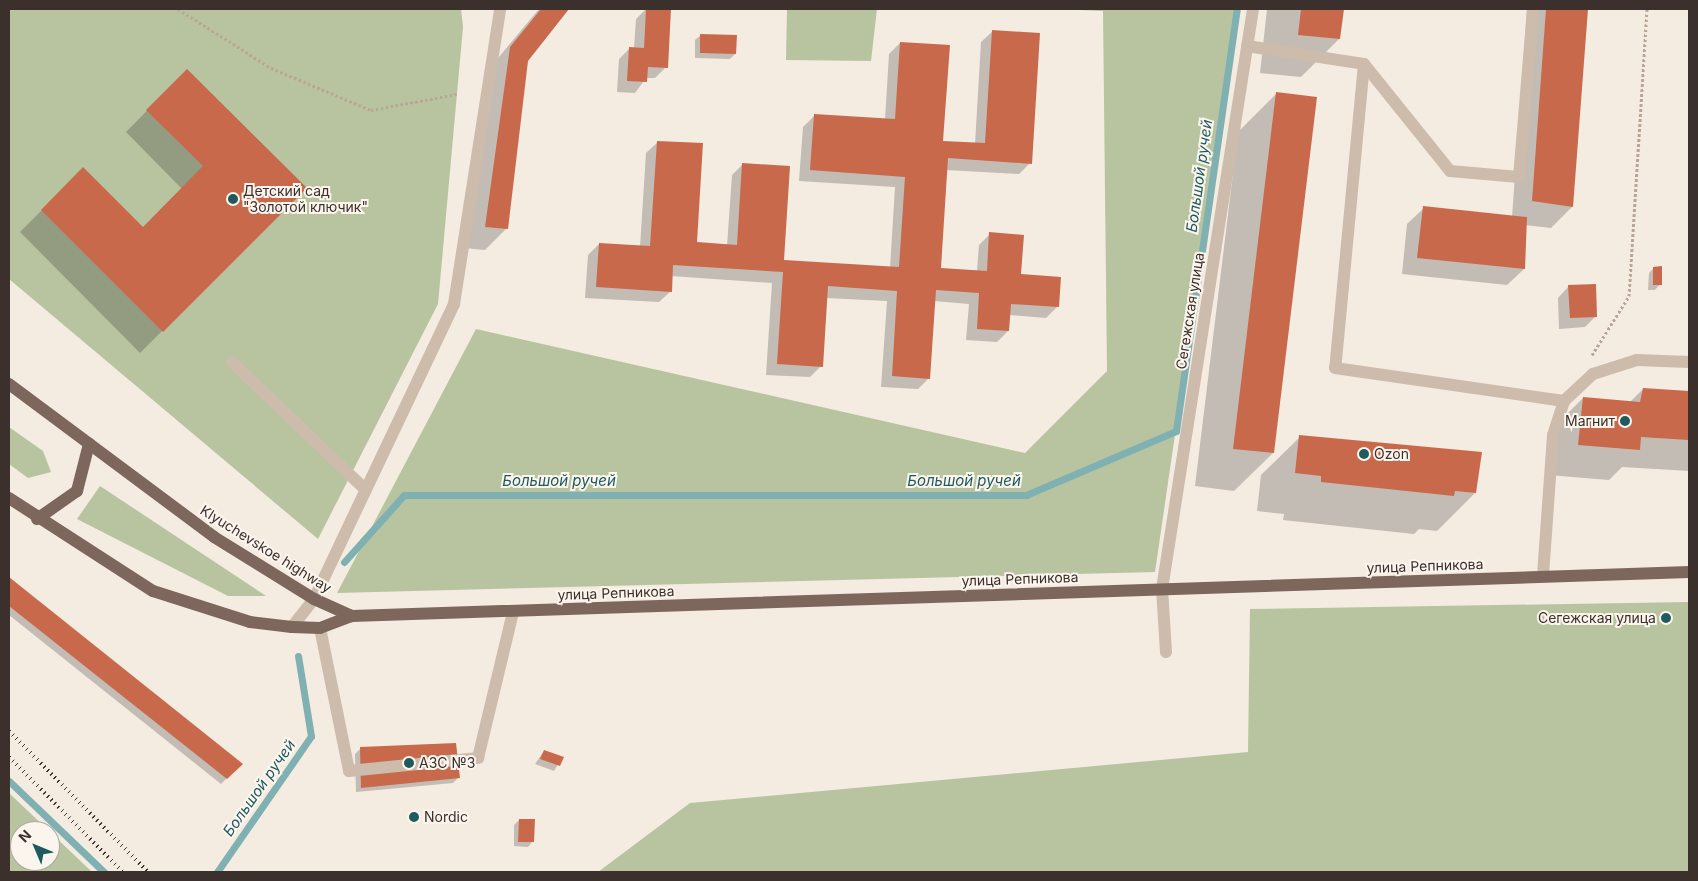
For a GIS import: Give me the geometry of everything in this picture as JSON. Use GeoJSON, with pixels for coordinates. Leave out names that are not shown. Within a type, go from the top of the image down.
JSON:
{"type":"FeatureCollection","features":[{"type":"Feature","properties":{"kind":"main road","name":"Klyuchevskoe highway"},"geometry":{"type":"LineString","coordinates":[[9,384],[214,538],[314,599],[352,616]]}},
{"type":"Feature","properties":{"kind":"main road"},"geometry":{"type":"LineString","coordinates":[[37,519],[77,491],[89,444]]}},
{"type":"Feature","properties":{"kind":"main road"},"geometry":{"type":"LineString","coordinates":[[9,498],[37,519],[154,592],[250,622],[320,628],[352,616]]}},
{"type":"Feature","properties":{"kind":"main road","name":"улица Репникова"},"geometry":{"type":"LineString","coordinates":[[352,616],[1482,579],[1544,574],[1689,572]]}},
{"type":"Feature","properties":{"kind":"street"},"geometry":{"type":"LineString","coordinates":[[292,627],[314,599],[454,304],[500,9]]}},
{"type":"Feature","properties":{"kind":"street","name":"Сегежская улица"},"geometry":{"type":"LineString","coordinates":[[1166,652],[1162,589],[1253,9]]}},
{"type":"Feature","properties":{"kind":"street"},"geometry":{"type":"LineString","coordinates":[[1247,46],[1364,64],[1450,171],[1519,177],[1532,9]]}},
{"type":"Feature","properties":{"kind":"street"},"geometry":{"type":"LineString","coordinates":[[1364,64],[1335,368],[1564,401]]}},
{"type":"Feature","properties":{"kind":"street"},"geometry":{"type":"LineString","coordinates":[[1544,574],[1554,435],[1564,401],[1594,374],[1637,360],[1689,362]]}},
{"type":"Feature","properties":{"kind":"street"},"geometry":{"type":"LineString","coordinates":[[232,362],[366,490]]}},
{"type":"Feature","properties":{"kind":"street"},"geometry":{"type":"LineString","coordinates":[[320,628],[349,771],[478,758],[513,612]]}},
{"type":"Feature","properties":{"kind":"path"},"geometry":{"type":"LineString","coordinates":[[178,9],[271,68],[371,110],[457,94]]}},
{"type":"Feature","properties":{"kind":"path"},"geometry":{"type":"LineString","coordinates":[[1589,360],[1629,296],[1647,9]]}},
{"type":"Feature","properties":{"kind":"green space"},"geometry":{"type":"Polygon","coordinates":[[[9,9],[461,9],[463,27],[438,304],[318,539],[9,279],[9,9]]]}},
{"type":"Feature","properties":{"kind":"green space"},"geometry":{"type":"Polygon","coordinates":[[[787,9],[877,9],[871,61],[786,60],[787,9]]]}},
{"type":"Feature","properties":{"kind":"green space"},"geometry":{"type":"Polygon","coordinates":[[[1055,9],[1237,9],[1155,572],[337,593],[476,329],[1025,453],[1107,371],[1103,11],[1055,9]]]}},
{"type":"Feature","properties":{"kind":"green space"},"geometry":{"type":"Polygon","coordinates":[[[9,427],[43,451],[51,472],[28,478],[9,464],[9,427]]]}},
{"type":"Feature","properties":{"kind":"green space"},"geometry":{"type":"Polygon","coordinates":[[[100,486],[266,596],[228,596],[77,519],[100,486]]]}},
{"type":"Feature","properties":{"kind":"green space"},"geometry":{"type":"Polygon","coordinates":[[[1689,602],[1689,872],[598,872],[690,803],[1248,752],[1250,609],[1689,602]]]}},
{"type":"Feature","properties":{"kind":"green space"},"geometry":{"type":"Polygon","coordinates":[[[9,793],[38,821],[10,821],[10,871],[60,871],[60,842],[92,872],[9,872],[9,793]]]}},
{"type":"Feature","properties":{"kind":"building"},"geometry":{"type":"Polygon","coordinates":[[[541,9],[569,9],[528,61],[508,229],[485,227],[510,47],[541,9]]]}},
{"type":"Feature","properties":{"kind":"building"},"geometry":{"type":"Polygon","coordinates":[[[646,9],[671,9],[668,68],[648,67],[647,82],[627,81],[629,47],[644,48],[646,9]]]}},
{"type":"Feature","properties":{"kind":"building"},"geometry":{"type":"Polygon","coordinates":[[[1301,9],[1344,9],[1340,39],[1298,35],[1301,9]]]}},
{"type":"Feature","properties":{"kind":"building"},"geometry":{"type":"Polygon","coordinates":[[[1546,9],[1588,9],[1573,207],[1532,201],[1546,9]]]}},
{"type":"Feature","properties":{"kind":"building"},"geometry":{"type":"Polygon","coordinates":[[[992,30],[1040,33],[1032,164],[948,158],[941,268],[987,271],[989,232],[1024,235],[1021,274],[1061,277],[1059,307],[1011,304],[1009,331],[977,329],[979,293],[936,290],[930,379],[892,376],[897,291],[828,286],[823,367],[777,364],[783,272],[673,265],[672,292],[596,287],[599,243],[650,246],[657,141],[703,143],[697,242],[737,245],[742,163],[790,166],[784,260],[899,267],[905,177],[810,170],[814,114],[895,119],[900,42],[950,45],[943,141],[985,143],[992,30]]]}},
{"type":"Feature","properties":{"kind":"building"},"geometry":{"type":"Polygon","coordinates":[[[700,34],[737,35],[736,54],[700,53],[700,34]]]}},
{"type":"Feature","properties":{"kind":"building","name":"Детский сад \"Золотой ключик\""},"geometry":{"type":"Polygon","coordinates":[[[187,69],[307,188],[163,332],[41,210],[83,167],[143,227],[203,166],[146,110],[187,69]]]}},
{"type":"Feature","properties":{"kind":"building"},"geometry":{"type":"Polygon","coordinates":[[[1276,92],[1317,97],[1274,453],[1233,449],[1276,92]]]}},
{"type":"Feature","properties":{"kind":"building"},"geometry":{"type":"Polygon","coordinates":[[[1423,206],[1527,217],[1525,269],[1417,258],[1423,206]]]}},
{"type":"Feature","properties":{"kind":"building"},"geometry":{"type":"Polygon","coordinates":[[[1662,266],[1662,285],[1653,285],[1653,267],[1662,266]]]}},
{"type":"Feature","properties":{"kind":"building"},"geometry":{"type":"Polygon","coordinates":[[[1596,284],[1597,317],[1570,318],[1568,285],[1596,284]]]}},
{"type":"Feature","properties":{"kind":"building"},"geometry":{"type":"Polygon","coordinates":[[[1643,388],[1689,391],[1689,440],[1641,437],[1640,450],[1578,445],[1583,397],[1640,402],[1643,388]]]}},
{"type":"Feature","properties":{"kind":"building"},"geometry":{"type":"Polygon","coordinates":[[[1299,435],[1482,452],[1476,493],[1455,491],[1454,496],[1321,482],[1321,476],[1295,473],[1299,435]]]}},
{"type":"Feature","properties":{"kind":"building"},"geometry":{"type":"Polygon","coordinates":[[[9,577],[243,764],[227,779],[9,606],[9,577]]]}},
{"type":"Feature","properties":{"kind":"building","name":"АЗС №3"},"geometry":{"type":"Polygon","coordinates":[[[456,743],[460,778],[361,788],[360,747],[456,743]]]}},
{"type":"Feature","properties":{"kind":"building"},"geometry":{"type":"Polygon","coordinates":[[[544,750],[564,757],[560,766],[540,759],[544,750]]]}},
{"type":"Feature","properties":{"kind":"building"},"geometry":{"type":"Polygon","coordinates":[[[519,819],[535,819],[534,842],[518,842],[519,819]]]}},
{"type":"Feature","properties":{"kind":"waterway","name":"Большой ручей"},"geometry":{"type":"LineString","coordinates":[[344,562],[404,495],[1026,495],[1176,431],[1237,9]]}},
{"type":"Feature","properties":{"kind":"waterway","name":"Большой ручей"},"geometry":{"type":"LineString","coordinates":[[217,872],[311,736],[298,656]]}},
{"type":"Feature","properties":{"kind":"waterway","name":"Большой ручей"},"geometry":{"type":"LineString","coordinates":[[9,781],[104,872]]}},
{"type":"Feature","properties":{"kind":"railway"},"geometry":{"type":"LineString","coordinates":[[9,731],[148,872]]}},
{"type":"Feature","properties":{"kind":"railway"},"geometry":{"type":"LineString","coordinates":[[9,757],[123,872]]}},
{"type":"Feature","properties":{"kind":"place","name":"Детский сад \"Золотой ключик\""},"geometry":{"type":"Point","coordinates":[233,199]}},
{"type":"Feature","properties":{"kind":"place","name":"Магнит"},"geometry":{"type":"Point","coordinates":[1625,421]}},
{"type":"Feature","properties":{"kind":"place","name":"Ozon"},"geometry":{"type":"Point","coordinates":[1364,454]}},
{"type":"Feature","properties":{"kind":"place","name":"Сегежская улица"},"geometry":{"type":"Point","coordinates":[1666,618]}},
{"type":"Feature","properties":{"kind":"place","name":"АЗС №3"},"geometry":{"type":"Point","coordinates":[409,763]}},
{"type":"Feature","properties":{"kind":"place","name":"Nordic"},"geometry":{"type":"Point","coordinates":[414,817]}}]}
